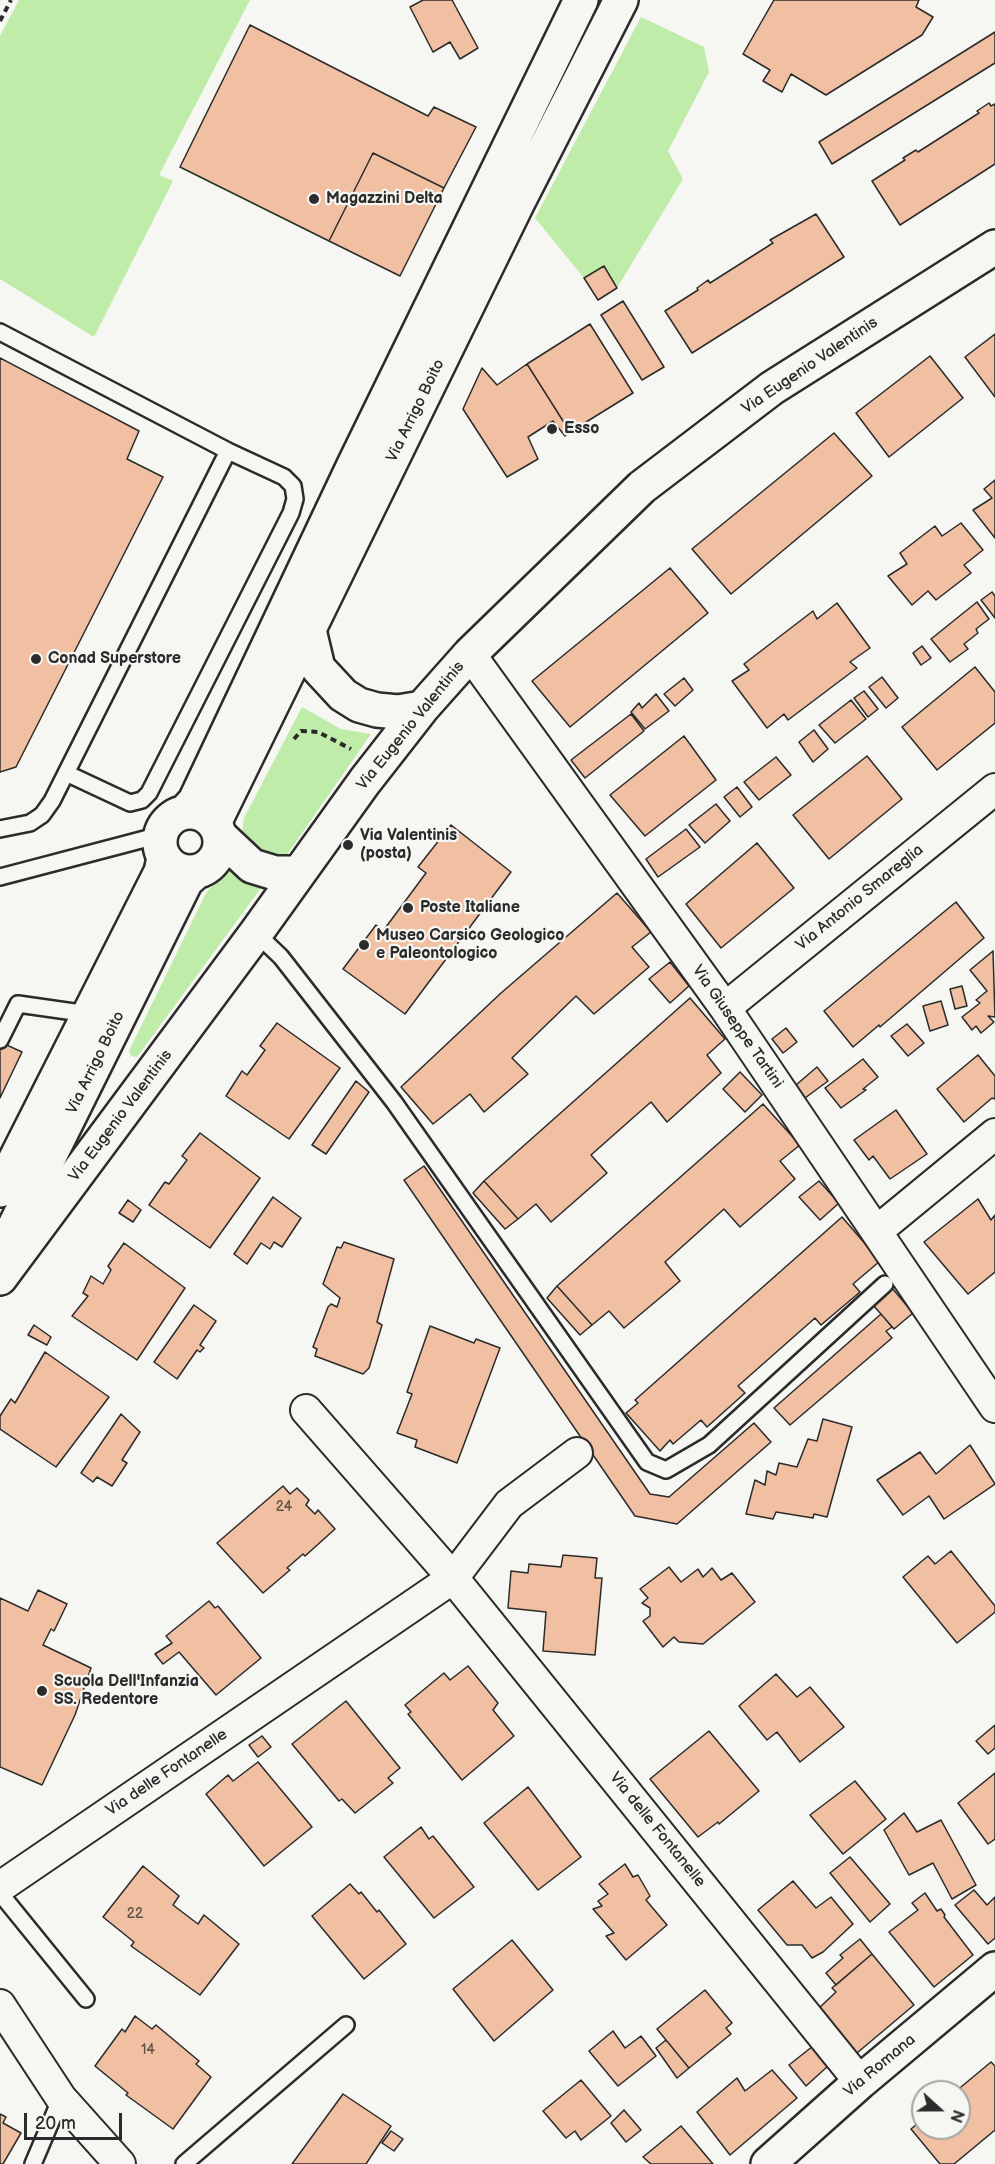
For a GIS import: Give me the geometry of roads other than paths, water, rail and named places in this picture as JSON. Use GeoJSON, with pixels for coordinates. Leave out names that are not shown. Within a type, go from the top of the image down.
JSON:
{"type":"FeatureCollection","features":[{"type":"Feature","properties":{"kind":"main road","name":"Via Arrigo Boito"},"geometry":{"type":"LineString","coordinates":[[185,812],[195,801],[418,312],[581,0]]}},
{"type":"Feature","properties":{"kind":"main road","name":"Via Arrigo Boito"},"geometry":{"type":"LineString","coordinates":[[219,831],[217,817],[518,204],[621,0]]}},
{"type":"Feature","properties":{"kind":"main road","name":"Via Eugenio Valentinis"},"geometry":{"type":"LineString","coordinates":[[0,1278],[422,708],[470,654],[652,480],[772,388],[995,247]]}},
{"type":"Feature","properties":{"kind":"main road"},"geometry":{"type":"LineString","coordinates":[[309,630],[318,668],[343,695],[359,705],[377,710],[398,712],[422,708]]}},
{"type":"Feature","properties":{"kind":"main road"},"geometry":{"type":"LineString","coordinates":[[219,831],[220,849],[207,868],[196,872],[184,872],[172,867],[162,847],[165,824],[174,816],[185,812],[197,812],[208,817],[252,866],[275,873],[298,873]]}},
{"type":"Feature","properties":{"kind":"main road","name":"Via Arrigo Boito"},"geometry":{"type":"LineString","coordinates":[[0,1190],[161,872],[162,847]]}},
{"type":"Feature","properties":{"kind":"main road","name":"Via Arrigo Boito"},"geometry":{"type":"LineString","coordinates":[[0,1256],[186,881],[196,872]]}},
{"type":"Feature","properties":{"kind":"main road","name":"Via Romana"},"geometry":{"type":"LineString","coordinates":[[768,2164],[860,2082],[995,1969]]}},
{"type":"Feature","properties":{"kind":"street","name":"Via Giuseppe Tartini"},"geometry":{"type":"LineString","coordinates":[[470,654],[725,1008],[995,1407]]}},
{"type":"Feature","properties":{"kind":"street","name":"Via Antonio Smareglia"},"geometry":{"type":"LineString","coordinates":[[725,1008],[995,789]]}},
{"type":"Feature","properties":{"kind":"street"},"geometry":{"type":"LineString","coordinates":[[876,1231],[995,1134]]}},
{"type":"Feature","properties":{"kind":"street","name":"Via delle Fontanelle"},"geometry":{"type":"LineString","coordinates":[[306,1410],[453,1578],[860,2082]]}},
{"type":"Feature","properties":{"kind":"street","name":"Via delle Fontanelle"},"geometry":{"type":"LineString","coordinates":[[0,1887],[453,1578],[509,1504],[577,1453]]}},
{"type":"Feature","properties":{"kind":"street"},"geometry":{"type":"LineString","coordinates":[[0,2006],[61,2098],[120,2164]]}},
{"type":"Feature","properties":{"kind":"lane"},"geometry":{"type":"LineString","coordinates":[[0,332],[228,451],[284,477],[293,486],[296,499],[149,793],[142,800],[130,802],[66,773]]}},
{"type":"Feature","properties":{"kind":"lane"},"geometry":{"type":"LineString","coordinates":[[0,829],[30,823],[42,815],[66,773],[228,451]]}},
{"type":"Feature","properties":{"kind":"lane"},"geometry":{"type":"LineString","coordinates":[[0,877],[162,847]]}},
{"type":"Feature","properties":{"kind":"lane"},"geometry":{"type":"LineString","coordinates":[[256,933],[281,957],[394,1102],[647,1462],[666,1470],[710,1445],[885,1284]]}},
{"type":"Feature","properties":{"kind":"lane"},"geometry":{"type":"LineString","coordinates":[[0,1040],[18,1004],[88,1014]]}},
{"type":"Feature","properties":{"kind":"lane"},"geometry":{"type":"LineString","coordinates":[[0,1893],[86,1999]]}},
{"type":"Feature","properties":{"kind":"lane"},"geometry":{"type":"LineString","coordinates":[[184,2164],[346,2025]]}},
{"type":"Feature","properties":{"kind":"lane"},"geometry":{"type":"LineString","coordinates":[[33,2164],[61,2098]]}},
{"type":"Feature","properties":{"kind":"place","name":"Magazzini Delta"},"geometry":{"type":"Point","coordinates":[314,199]}},
{"type":"Feature","properties":{"kind":"place","name":"Esso"},"geometry":{"type":"Point","coordinates":[552,429]}},
{"type":"Feature","properties":{"kind":"place","name":"Conad Superstore"},"geometry":{"type":"Point","coordinates":[36,659]}},
{"type":"Feature","properties":{"kind":"place","name":"Via Valentinis (posta)"},"geometry":{"type":"Point","coordinates":[348,845]}},
{"type":"Feature","properties":{"kind":"place","name":"Poste Italiane"},"geometry":{"type":"Point","coordinates":[408,908]}},
{"type":"Feature","properties":{"kind":"place","name":"Museo Carsico Geologico e Paleontologico"},"geometry":{"type":"Point","coordinates":[364,945]}},
{"type":"Feature","properties":{"kind":"place","name":"Scuola Dell'Infanzia SS. Redentore"},"geometry":{"type":"Point","coordinates":[42,1691]}}]}
